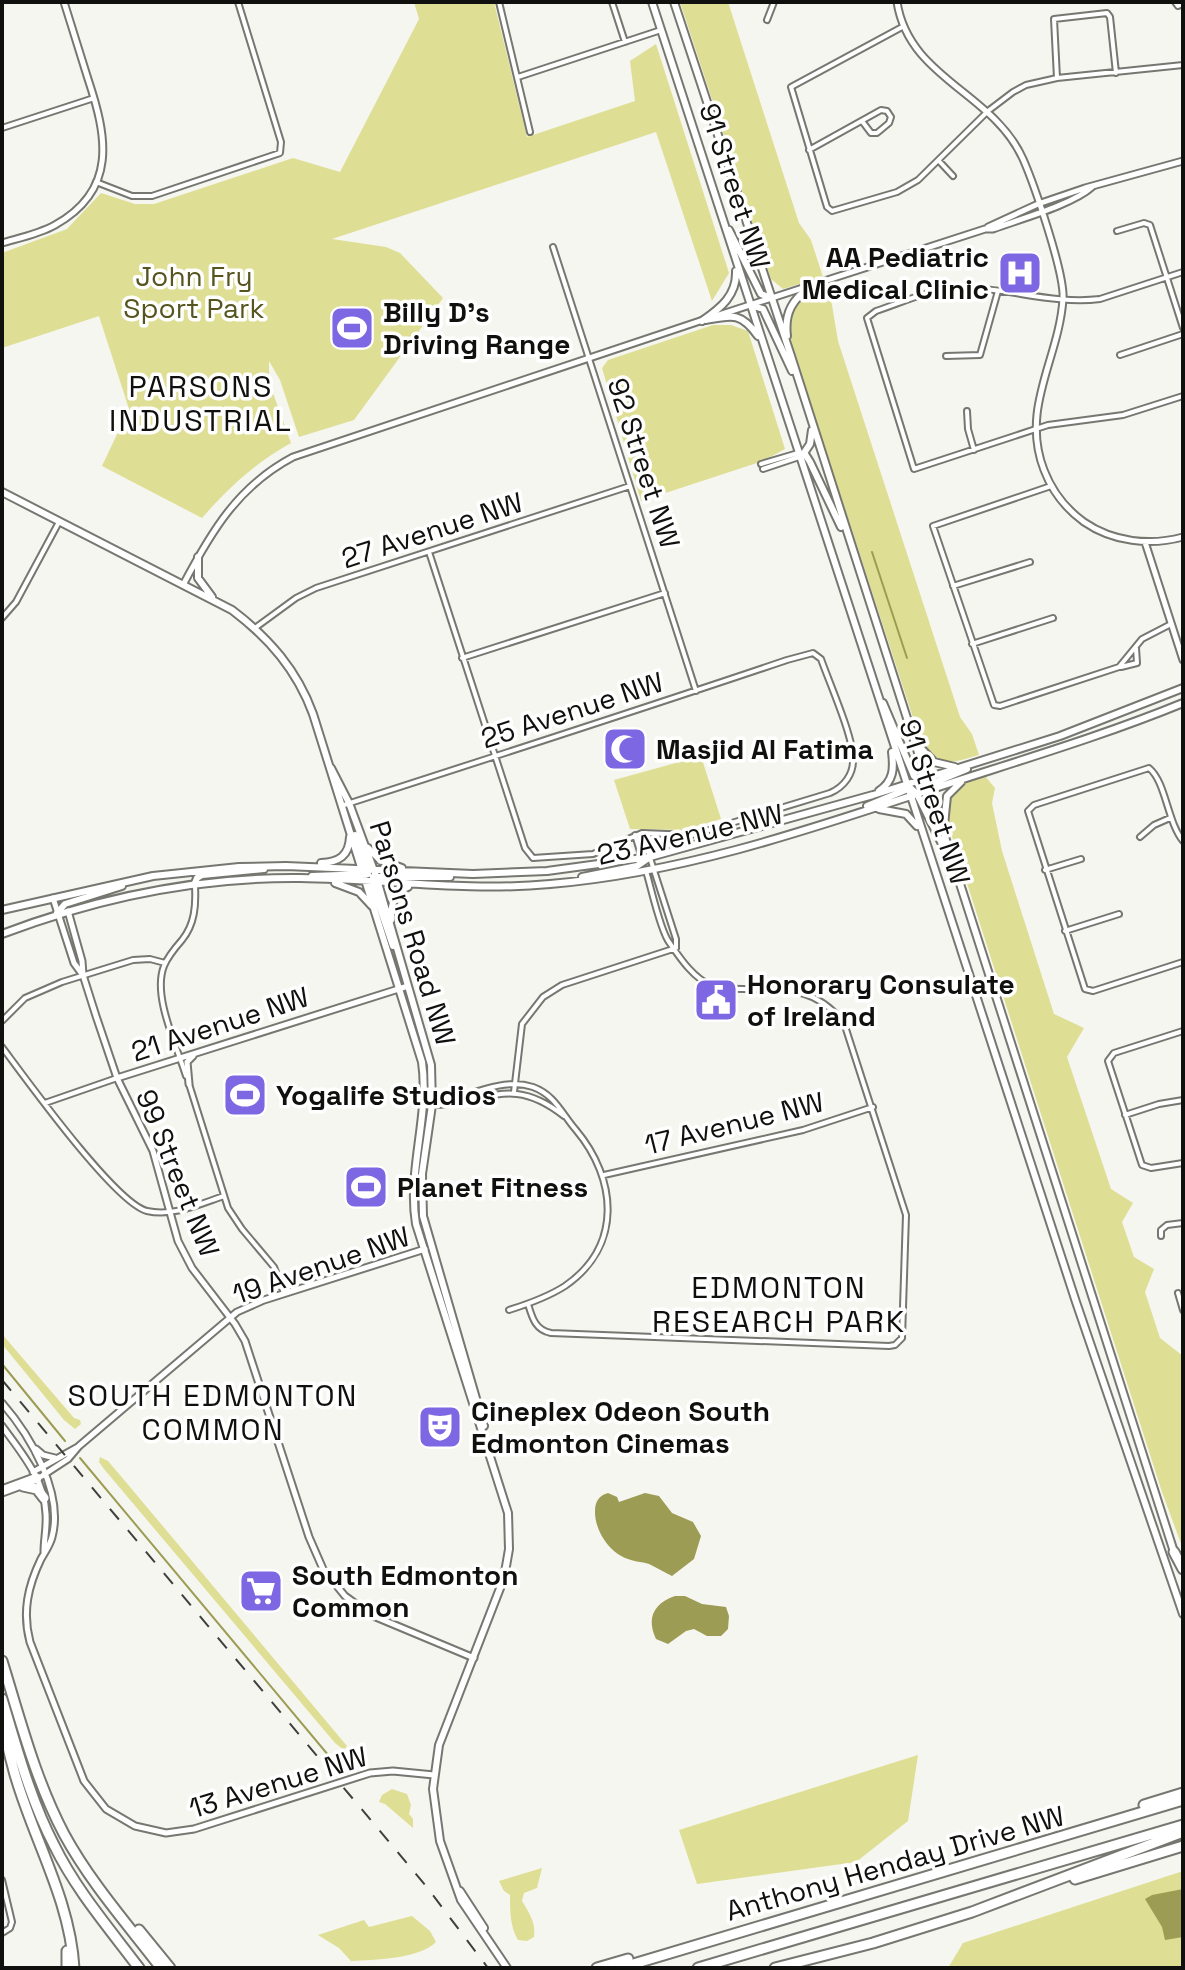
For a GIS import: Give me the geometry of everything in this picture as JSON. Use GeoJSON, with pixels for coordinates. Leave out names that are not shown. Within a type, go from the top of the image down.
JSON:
{"type":"FeatureCollection","features":[{"type":"Feature","properties":{"kind":"highway"},"geometry":{"type":"LineString","coordinates":[[2,1491],[20,1486],[38,1475]]}},
{"type":"Feature","properties":{"kind":"highway"},"geometry":{"type":"LineString","coordinates":[[20,1486],[37,1489],[44,1498]]}},
{"type":"Feature","properties":{"kind":"highway"},"geometry":{"type":"LineString","coordinates":[[1174,1552],[1183,1569]]}},
{"type":"Feature","properties":{"kind":"highway"},"geometry":{"type":"LineString","coordinates":[[2,1661],[44,1793],[65,1836],[161,1968]]}},
{"type":"Feature","properties":{"kind":"highway"},"geometry":{"type":"LineString","coordinates":[[2,1699],[29,1786],[53,1844],[77,1886],[139,1968]]}},
{"type":"Feature","properties":{"kind":"highway"},"geometry":{"type":"LineString","coordinates":[[6,1713],[4,1733],[18,1784],[70,1931],[74,1968]]}},
{"type":"Feature","properties":{"kind":"highway"},"geometry":{"type":"LineString","coordinates":[[1089,1828],[1132,1809],[1183,1793]]}},
{"type":"Feature","properties":{"kind":"highway","name":"Anthony Henday Drive NW"},"geometry":{"type":"LineString","coordinates":[[620,1968],[1183,1800]]}},
{"type":"Feature","properties":{"kind":"highway","name":"Anthony Henday Drive NW"},"geometry":{"type":"LineString","coordinates":[[698,1968],[1183,1825]]}},
{"type":"Feature","properties":{"kind":"highway"},"geometry":{"type":"LineString","coordinates":[[775,1968],[910,1932],[1183,1832]]}},
{"type":"Feature","properties":{"kind":"highway"},"geometry":{"type":"LineString","coordinates":[[1033,1889],[1183,1846]]}},
{"type":"Feature","properties":{"kind":"highway"},"geometry":{"type":"LineString","coordinates":[[92,1877],[105,1888],[170,1968]]}},
{"type":"Feature","properties":{"kind":"highway"},"geometry":{"type":"LineString","coordinates":[[64,1911],[67,1968]]}},
{"type":"Feature","properties":{"kind":"highway"},"geometry":{"type":"LineString","coordinates":[[597,1968],[710,1940]]}},
{"type":"Feature","properties":{"kind":"main road","name":"91 Street NW"},"geometry":{"type":"LineString","coordinates":[[652,2],[888,729],[911,790],[923,838],[1129,1463],[1183,1614]]}},
{"type":"Feature","properties":{"kind":"main road","name":"91 Street NW"},"geometry":{"type":"LineString","coordinates":[[674,2],[807,405],[924,783],[962,887],[1183,1578]]}},
{"type":"Feature","properties":{"kind":"main road"},"geometry":{"type":"LineString","coordinates":[[723,220],[758,289],[763,296],[771,298]]}},
{"type":"Feature","properties":{"kind":"main road"},"geometry":{"type":"LineString","coordinates":[[702,321],[734,291],[735,258]]}},
{"type":"Feature","properties":{"kind":"main road"},"geometry":{"type":"LineString","coordinates":[[791,356],[786,330],[789,309],[797,297],[812,285]]}},
{"type":"Feature","properties":{"kind":"main road"},"geometry":{"type":"LineString","coordinates":[[750,305],[763,309],[799,384]]}},
{"type":"Feature","properties":{"kind":"main road"},"geometry":{"type":"LineString","coordinates":[[702,321],[739,317],[748,323],[762,343]]}},
{"type":"Feature","properties":{"kind":"main road"},"geometry":{"type":"LineString","coordinates":[[807,405],[812,435],[801,455],[854,556]]}},
{"type":"Feature","properties":{"kind":"main road","name":"Parsons Road NW"},"geometry":{"type":"LineString","coordinates":[[2,492],[217,602],[255,628],[282,656],[300,683],[344,806],[346,822],[391,929],[431,1065],[432,1101],[422,1192],[423,1216],[482,1416],[486,1442]]}},
{"type":"Feature","properties":{"kind":"main road"},"geometry":{"type":"LineString","coordinates":[[198,557],[198,578],[217,602]]}},
{"type":"Feature","properties":{"kind":"main road"},"geometry":{"type":"LineString","coordinates":[[873,683],[924,783]]}},
{"type":"Feature","properties":{"kind":"main road","name":"23 Avenue NW"},"geometry":{"type":"LineString","coordinates":[[473,874],[648,865],[702,859],[867,810],[958,767],[1094,724],[1183,688]]}},
{"type":"Feature","properties":{"kind":"main road","name":"23 Avenue NW"},"geometry":{"type":"LineString","coordinates":[[924,783],[965,779],[1086,740],[1183,703]]}},
{"type":"Feature","properties":{"kind":"main road"},"geometry":{"type":"LineString","coordinates":[[873,795],[889,782],[894,768],[888,729]]}},
{"type":"Feature","properties":{"kind":"main road"},"geometry":{"type":"LineString","coordinates":[[913,740],[931,761],[958,767]]}},
{"type":"Feature","properties":{"kind":"main road"},"geometry":{"type":"LineString","coordinates":[[826,822],[1011,750]]}},
{"type":"Feature","properties":{"kind":"main road"},"geometry":{"type":"LineString","coordinates":[[944,832],[946,798],[965,779]]}},
{"type":"Feature","properties":{"kind":"main road"},"geometry":{"type":"LineString","coordinates":[[911,790],[962,887]]}},
{"type":"Feature","properties":{"kind":"main road","name":"23 Avenue NW"},"geometry":{"type":"LineString","coordinates":[[2,910],[153,876],[199,870],[282,866],[370,876],[416,885],[480,887],[560,883],[648,865],[873,795],[911,790]]}},
{"type":"Feature","properties":{"kind":"main road"},"geometry":{"type":"LineString","coordinates":[[344,806],[393,947],[401,960]]}},
{"type":"Feature","properties":{"kind":"main road","name":"Parsons Road NW"},"geometry":{"type":"LineString","coordinates":[[344,806],[357,825],[380,928],[422,1062],[424,1097],[414,1200],[423,1250],[508,1513],[509,1549],[504,1578],[439,1745],[434,1775],[434,1805],[440,1841],[458,1888],[475,1911],[507,1968]]}},
{"type":"Feature","properties":{"kind":"main road"},"geometry":{"type":"LineString","coordinates":[[867,810],[886,808],[906,814],[916,823],[923,838]]}},
{"type":"Feature","properties":{"kind":"main road"},"geometry":{"type":"LineString","coordinates":[[195,883],[202,875],[254,872],[282,866],[326,863],[341,858],[350,844],[346,822]]}},
{"type":"Feature","properties":{"kind":"main road"},"geometry":{"type":"LineString","coordinates":[[357,825],[369,850],[385,864],[407,869],[473,874]]}},
{"type":"Feature","properties":{"kind":"main road"},"geometry":{"type":"LineString","coordinates":[[299,878],[321,874],[445,878],[473,874]]}},
{"type":"Feature","properties":{"kind":"main road"},"geometry":{"type":"LineString","coordinates":[[2,934],[153,876]]}},
{"type":"Feature","properties":{"kind":"main road","name":"23 Avenue NW"},"geometry":{"type":"LineString","coordinates":[[66,907],[195,883],[370,876]]}},
{"type":"Feature","properties":{"kind":"main road"},"geometry":{"type":"LineString","coordinates":[[315,879],[359,892],[371,905],[380,928]]}},
{"type":"Feature","properties":{"kind":"main road"},"geometry":{"type":"LineString","coordinates":[[391,929],[391,908],[396,897],[403,889],[416,885]]}},
{"type":"Feature","properties":{"kind":"street"},"geometry":{"type":"LineString","coordinates":[[2,243],[63,220],[80,206],[96,182],[103,161],[104,142],[94,98],[64,2]]}},
{"type":"Feature","properties":{"kind":"street"},"geometry":{"type":"LineString","coordinates":[[96,182],[132,196],[152,196],[273,157],[281,151],[281,142],[238,2]]}},
{"type":"Feature","properties":{"kind":"street"},"geometry":{"type":"LineString","coordinates":[[499,2],[530,132]]}},
{"type":"Feature","properties":{"kind":"street"},"geometry":{"type":"LineString","coordinates":[[612,2],[625,42]]}},
{"type":"Feature","properties":{"kind":"street"},"geometry":{"type":"LineString","coordinates":[[767,20],[774,2]]}},
{"type":"Feature","properties":{"kind":"street"},"geometry":{"type":"LineString","coordinates":[[897,2],[914,45],[931,66],[1003,125],[1016,146],[1056,260],[1063,299],[1043,381],[1036,429],[1039,456],[1051,486],[1077,517],[1107,534],[1145,542],[1183,537]]}},
{"type":"Feature","properties":{"kind":"street"},"geometry":{"type":"LineString","coordinates":[[1175,2],[1178,6],[1183,4]]}},
{"type":"Feature","properties":{"kind":"street"},"geometry":{"type":"LineString","coordinates":[[1057,78],[1054,19],[1109,15],[1116,73]]}},
{"type":"Feature","properties":{"kind":"street"},"geometry":{"type":"LineString","coordinates":[[904,26],[791,87],[827,207],[832,211],[897,192],[918,180],[988,111],[1026,85],[1057,78],[1183,65]]}},
{"type":"Feature","properties":{"kind":"street"},"geometry":{"type":"LineString","coordinates":[[518,77],[661,30]]}},
{"type":"Feature","properties":{"kind":"street"},"geometry":{"type":"LineString","coordinates":[[2,128],[94,98]]}},
{"type":"Feature","properties":{"kind":"street"},"geometry":{"type":"LineString","coordinates":[[809,150],[882,110],[891,117],[889,123],[877,133],[871,133],[862,121]]}},
{"type":"Feature","properties":{"kind":"street"},"geometry":{"type":"LineString","coordinates":[[939,161],[953,176]]}},
{"type":"Feature","properties":{"kind":"street"},"geometry":{"type":"LineString","coordinates":[[183,585],[214,528],[237,499],[263,475],[293,457],[985,229],[1038,204],[1183,161]]}},
{"type":"Feature","properties":{"kind":"street"},"geometry":{"type":"LineString","coordinates":[[985,229],[993,229],[1040,211],[1092,187]]}},
{"type":"Feature","properties":{"kind":"street"},"geometry":{"type":"LineString","coordinates":[[1117,231],[1144,223],[1150,225],[1183,328]]}},
{"type":"Feature","properties":{"kind":"street","name":"92 Street NW"},"geometry":{"type":"LineString","coordinates":[[553,247],[696,691]]}},
{"type":"Feature","properties":{"kind":"street"},"geometry":{"type":"LineString","coordinates":[[1183,272],[1100,299],[1063,299],[976,288],[950,288],[867,318],[914,469],[1048,425],[1123,415],[1183,396]]}},
{"type":"Feature","properties":{"kind":"street"},"geometry":{"type":"LineString","coordinates":[[946,356],[980,355],[998,291]]}},
{"type":"Feature","properties":{"kind":"street"},"geometry":{"type":"LineString","coordinates":[[1120,355],[1183,334]]}},
{"type":"Feature","properties":{"kind":"street"},"geometry":{"type":"LineString","coordinates":[[967,411],[974,450]]}},
{"type":"Feature","properties":{"kind":"street"},"geometry":{"type":"LineString","coordinates":[[762,467],[801,455]]}},
{"type":"Feature","properties":{"kind":"street","name":"27 Avenue NW"},"geometry":{"type":"LineString","coordinates":[[255,628],[296,598],[316,588],[630,486]]}},
{"type":"Feature","properties":{"kind":"street"},"geometry":{"type":"LineString","coordinates":[[1051,486],[933,526],[994,705],[1000,706],[1137,663],[1136,646]]}},
{"type":"Feature","properties":{"kind":"street"},"geometry":{"type":"LineString","coordinates":[[2,618],[16,602],[59,522]]}},
{"type":"Feature","properties":{"kind":"street"},"geometry":{"type":"LineString","coordinates":[[1145,542],[1183,660]]}},
{"type":"Feature","properties":{"kind":"street"},"geometry":{"type":"LineString","coordinates":[[429,552],[494,756]]}},
{"type":"Feature","properties":{"kind":"street"},"geometry":{"type":"LineString","coordinates":[[953,586],[1030,562]]}},
{"type":"Feature","properties":{"kind":"street"},"geometry":{"type":"LineString","coordinates":[[462,658],[665,593]]}},
{"type":"Feature","properties":{"kind":"street"},"geometry":{"type":"LineString","coordinates":[[972,644],[1053,618]]}},
{"type":"Feature","properties":{"kind":"street"},"geometry":{"type":"LineString","coordinates":[[1119,667],[1149,633],[1171,624]]}},
{"type":"Feature","properties":{"kind":"street","name":"25 Avenue NW"},"geometry":{"type":"LineString","coordinates":[[344,806],[815,653],[821,659],[853,752],[851,771]]}},
{"type":"Feature","properties":{"kind":"street","name":"23 Avenue NW"},"geometry":{"type":"LineString","coordinates":[[494,756],[525,848],[530,856],[539,859],[593,854],[642,833],[684,836],[747,819],[836,791],[851,771]]}},
{"type":"Feature","properties":{"kind":"street"},"geometry":{"type":"LineString","coordinates":[[1183,841],[1170,818],[1151,768],[1143,768],[1034,805],[1028,810],[1045,870],[1087,990],[1093,991],[1183,962]]}},
{"type":"Feature","properties":{"kind":"street"},"geometry":{"type":"LineString","coordinates":[[1140,837],[1154,825],[1170,818]]}},
{"type":"Feature","properties":{"kind":"street"},"geometry":{"type":"LineString","coordinates":[[528,1304],[536,1325],[551,1333],[895,1345],[902,1338],[907,1226],[901,1193],[844,1023],[832,1007],[820,998],[793,991],[713,986],[690,969],[668,941],[642,833]]}},
{"type":"Feature","properties":{"kind":"street"},"geometry":{"type":"LineString","coordinates":[[635,835],[648,865]]}},
{"type":"Feature","properties":{"kind":"street"},"geometry":{"type":"LineString","coordinates":[[1045,870],[1081,859]]}},
{"type":"Feature","properties":{"kind":"street"},"geometry":{"type":"LineString","coordinates":[[195,883],[195,909],[191,925],[165,963],[161,994],[224,1196],[237,1224],[274,1267],[284,1293]]}},
{"type":"Feature","properties":{"kind":"street","name":"99 Street NW"},"geometry":{"type":"LineString","coordinates":[[63,895],[82,961],[83,975],[117,1078],[153,1151],[187,1260],[245,1341],[309,1537],[323,1569],[345,1596],[371,1615],[474,1658]]}},
{"type":"Feature","properties":{"kind":"street","name":"99 Street NW"},"geometry":{"type":"LineString","coordinates":[[52,897],[74,963],[83,975]]}},
{"type":"Feature","properties":{"kind":"street"},"geometry":{"type":"LineString","coordinates":[[1065,931],[1119,914]]}},
{"type":"Feature","properties":{"kind":"street"},"geometry":{"type":"LineString","coordinates":[[514,1092],[522,1024],[543,997],[562,985],[676,948]]}},
{"type":"Feature","properties":{"kind":"street"},"geometry":{"type":"LineString","coordinates":[[2,1021],[25,998],[83,975],[133,960],[150,959],[165,963]]}},
{"type":"Feature","properties":{"kind":"street","name":"21 Avenue NW"},"geometry":{"type":"LineString","coordinates":[[45,1103],[408,986]]}},
{"type":"Feature","properties":{"kind":"street"},"geometry":{"type":"LineString","coordinates":[[1183,1031],[1109,1057],[1109,1067],[1144,1167],[1183,1163]]}},
{"type":"Feature","properties":{"kind":"street"},"geometry":{"type":"LineString","coordinates":[[2,1047],[122,1197],[135,1206],[147,1211],[170,1213],[224,1196]]}},
{"type":"Feature","properties":{"kind":"street"},"geometry":{"type":"LineString","coordinates":[[189,1084],[189,1059],[208,1049]]}},
{"type":"Feature","properties":{"kind":"street"},"geometry":{"type":"LineString","coordinates":[[423,1105],[499,1085],[515,1084],[542,1091],[561,1109],[592,1150],[604,1175],[608,1196],[606,1220],[592,1260],[565,1286],[509,1310]]}},
{"type":"Feature","properties":{"kind":"street"},"geometry":{"type":"LineString","coordinates":[[424,1097],[457,1105],[498,1093],[514,1092],[536,1097],[566,1117]]}},
{"type":"Feature","properties":{"kind":"street"},"geometry":{"type":"LineString","coordinates":[[1125,1115],[1183,1100]]}},
{"type":"Feature","properties":{"kind":"street","name":"17 Avenue NW"},"geometry":{"type":"LineString","coordinates":[[604,1175],[803,1130],[873,1107]]}},
{"type":"Feature","properties":{"kind":"street"},"geometry":{"type":"LineString","coordinates":[[1161,1236],[1165,1225],[1183,1223]]}},
{"type":"Feature","properties":{"kind":"street","name":"19 Avenue NW"},"geometry":{"type":"LineString","coordinates":[[38,1475],[68,1459],[79,1446],[230,1317],[284,1293],[431,1247]]}},
{"type":"Feature","properties":{"kind":"street"},"geometry":{"type":"LineString","coordinates":[[1178,1293],[1183,1310]]}},
{"type":"Feature","properties":{"kind":"street"},"geometry":{"type":"LineString","coordinates":[[2,1403],[32,1445],[42,1467],[38,1475],[47,1516],[44,1553]]}},
{"type":"Feature","properties":{"kind":"street"},"geometry":{"type":"LineString","coordinates":[[2,1426],[38,1475],[54,1518],[51,1541],[44,1553]]}},
{"type":"Feature","properties":{"kind":"street"},"geometry":{"type":"LineString","coordinates":[[32,1445],[43,1455],[56,1459]]}},
{"type":"Feature","properties":{"kind":"street","name":"19 Avenue NW"},"geometry":{"type":"LineString","coordinates":[[42,1467],[79,1446]]}},
{"type":"Feature","properties":{"kind":"street","name":"13 Avenue NW"},"geometry":{"type":"LineString","coordinates":[[44,1553],[27,1596],[26,1619],[30,1642],[84,1781],[106,1809],[135,1826],[155,1832],[187,1831],[370,1773],[393,1771],[434,1775]]}},
{"type":"Feature","properties":{"kind":"street"},"geometry":{"type":"LineString","coordinates":[[2,1880],[11,1914],[11,1926],[2,1933]]}},
{"type":"Feature","properties":{"kind":"green space","name":"John Fry Sport Park"},"geometry":{"type":"Polygon","coordinates":[[[414,2],[494,2],[527,137],[635,101],[630,61],[656,44],[729,273],[712,301],[656,132],[332,239],[386,247],[400,253],[443,298],[354,420],[299,437],[280,380],[269,361],[269,382],[291,443],[243,476],[202,518],[102,466],[129,409],[99,316],[2,348],[2,253],[67,229],[101,193],[135,204],[154,204],[293,158],[340,172],[419,19],[414,2]]]}},
{"type":"Feature","properties":{"kind":"green space"},"geometry":{"type":"Polygon","coordinates":[[[680,2],[728,2],[799,223],[811,240],[823,277],[783,289],[771,279],[680,2]]]}},
{"type":"Feature","properties":{"kind":"green space"},"geometry":{"type":"Polygon","coordinates":[[[826,284],[838,341],[960,717],[972,734],[979,755],[948,762],[922,745],[795,356],[790,332],[792,312],[803,296],[826,284]]]}},
{"type":"Feature","properties":{"kind":"green space"},"geometry":{"type":"Polygon","coordinates":[[[713,325],[731,325],[748,331],[785,449],[763,461],[641,501],[602,368],[608,360],[713,325]]]}},
{"type":"Feature","properties":{"kind":"green space"},"geometry":{"type":"Polygon","coordinates":[[[701,756],[721,819],[683,830],[630,829],[614,780],[701,756]]]}},
{"type":"Feature","properties":{"kind":"green space"},"geometry":{"type":"Polygon","coordinates":[[[985,776],[995,788],[992,803],[1002,851],[1054,1014],[1084,1028],[1067,1057],[1111,1189],[1133,1203],[1122,1222],[1134,1257],[1154,1269],[1145,1292],[1160,1338],[1183,1356],[1183,1549],[1162,1492],[948,824],[949,798],[962,783],[985,776]]]}},
{"type":"Feature","properties":{"kind":"green space"},"geometry":{"type":"Polygon","coordinates":[[[2,1334],[74,1418],[80,1420],[81,1424],[75,1429],[64,1420],[2,1344],[2,1334]]]}},
{"type":"Feature","properties":{"kind":"green space"},"geometry":{"type":"Polygon","coordinates":[[[100,1457],[108,1461],[347,1746],[344,1750],[104,1469],[99,1462],[100,1457]]]}},
{"type":"Feature","properties":{"kind":"green space"},"geometry":{"type":"Polygon","coordinates":[[[918,1755],[908,1821],[856,1862],[697,1884],[679,1830],[918,1755]]]}},
{"type":"Feature","properties":{"kind":"green space"},"geometry":{"type":"Polygon","coordinates":[[[392,1789],[407,1794],[413,1828],[379,1802],[382,1795],[392,1789]]]}},
{"type":"Feature","properties":{"kind":"green space"},"geometry":{"type":"Polygon","coordinates":[[[542,1868],[537,1888],[524,1893],[522,1901],[533,1922],[534,1937],[527,1941],[518,1940],[510,1913],[510,1895],[499,1881],[542,1868]]]}},
{"type":"Feature","properties":{"kind":"green space"},"geometry":{"type":"Polygon","coordinates":[[[1183,1871],[1183,1968],[948,1968],[963,1943],[1183,1871]]]}},
{"type":"Feature","properties":{"kind":"green space"},"geometry":{"type":"Polygon","coordinates":[[[412,1916],[430,1931],[436,1942],[408,1955],[351,1961],[339,1948],[318,1935],[364,1920],[369,1927],[412,1916]]]}},
{"type":"Feature","properties":{"kind":"shaded area"},"geometry":{"type":"Polygon","coordinates":[[[608,1493],[617,1497],[619,1502],[645,1493],[659,1496],[672,1513],[693,1522],[701,1536],[694,1559],[672,1576],[617,1553],[606,1542],[596,1520],[596,1502],[608,1493]]]}},
{"type":"Feature","properties":{"kind":"shaded area"},"geometry":{"type":"Polygon","coordinates":[[[675,1596],[726,1607],[728,1629],[721,1636],[707,1636],[694,1629],[686,1631],[668,1644],[656,1639],[652,1624],[654,1612],[675,1596]]]}},
{"type":"Feature","properties":{"kind":"shaded area"},"geometry":{"type":"Polygon","coordinates":[[[1183,1889],[1183,1937],[1165,1940],[1162,1927],[1145,1899],[1183,1889]]]}},
{"type":"Feature","properties":{"kind":"waterway"},"geometry":{"type":"LineString","coordinates":[[872,552],[907,658]]}},
{"type":"Feature","properties":{"kind":"waterway"},"geometry":{"type":"LineString","coordinates":[[2,1364],[65,1441]]}},
{"type":"Feature","properties":{"kind":"waterway"},"geometry":{"type":"LineString","coordinates":[[80,1458],[334,1762]]}},
{"type":"Feature","properties":{"kind":"railway"},"geometry":{"type":"LineString","coordinates":[[2,1380],[426,1886],[488,1968]]}},
{"type":"Feature","properties":{"kind":"place","name":"AA Pediatric Medical Clinic"},"geometry":{"type":"Point","coordinates":[1020,273]}},
{"type":"Feature","properties":{"kind":"place","name":"Billy D's Driving Range"},"geometry":{"type":"Point","coordinates":[352,328]}},
{"type":"Feature","properties":{"kind":"place","name":"Masjid Al Fatima"},"geometry":{"type":"Point","coordinates":[625,749]}},
{"type":"Feature","properties":{"kind":"place","name":"Honorary Consulate of Ireland"},"geometry":{"type":"Point","coordinates":[716,1000]}},
{"type":"Feature","properties":{"kind":"place","name":"Yogalife Studios"},"geometry":{"type":"Point","coordinates":[245,1095]}},
{"type":"Feature","properties":{"kind":"place","name":"Planet Fitness"},"geometry":{"type":"Point","coordinates":[366,1187]}},
{"type":"Feature","properties":{"kind":"place","name":"Cineplex Odeon South Edmonton Cinemas"},"geometry":{"type":"Point","coordinates":[440,1427]}},
{"type":"Feature","properties":{"kind":"place","name":"South Edmonton Common"},"geometry":{"type":"Point","coordinates":[261,1591]}},
{"type":"Feature","properties":{"kind":"district","name":"PARSONS INDUSTRIAL"},"geometry":{"type":"Point","coordinates":[201,404]}},
{"type":"Feature","properties":{"kind":"district","name":"EDMONTON RESEARCH PARK"},"geometry":{"type":"Point","coordinates":[779,1305]}},
{"type":"Feature","properties":{"kind":"district","name":"SOUTH EDMONTON COMMON"},"geometry":{"type":"Point","coordinates":[213,1413]}}]}
